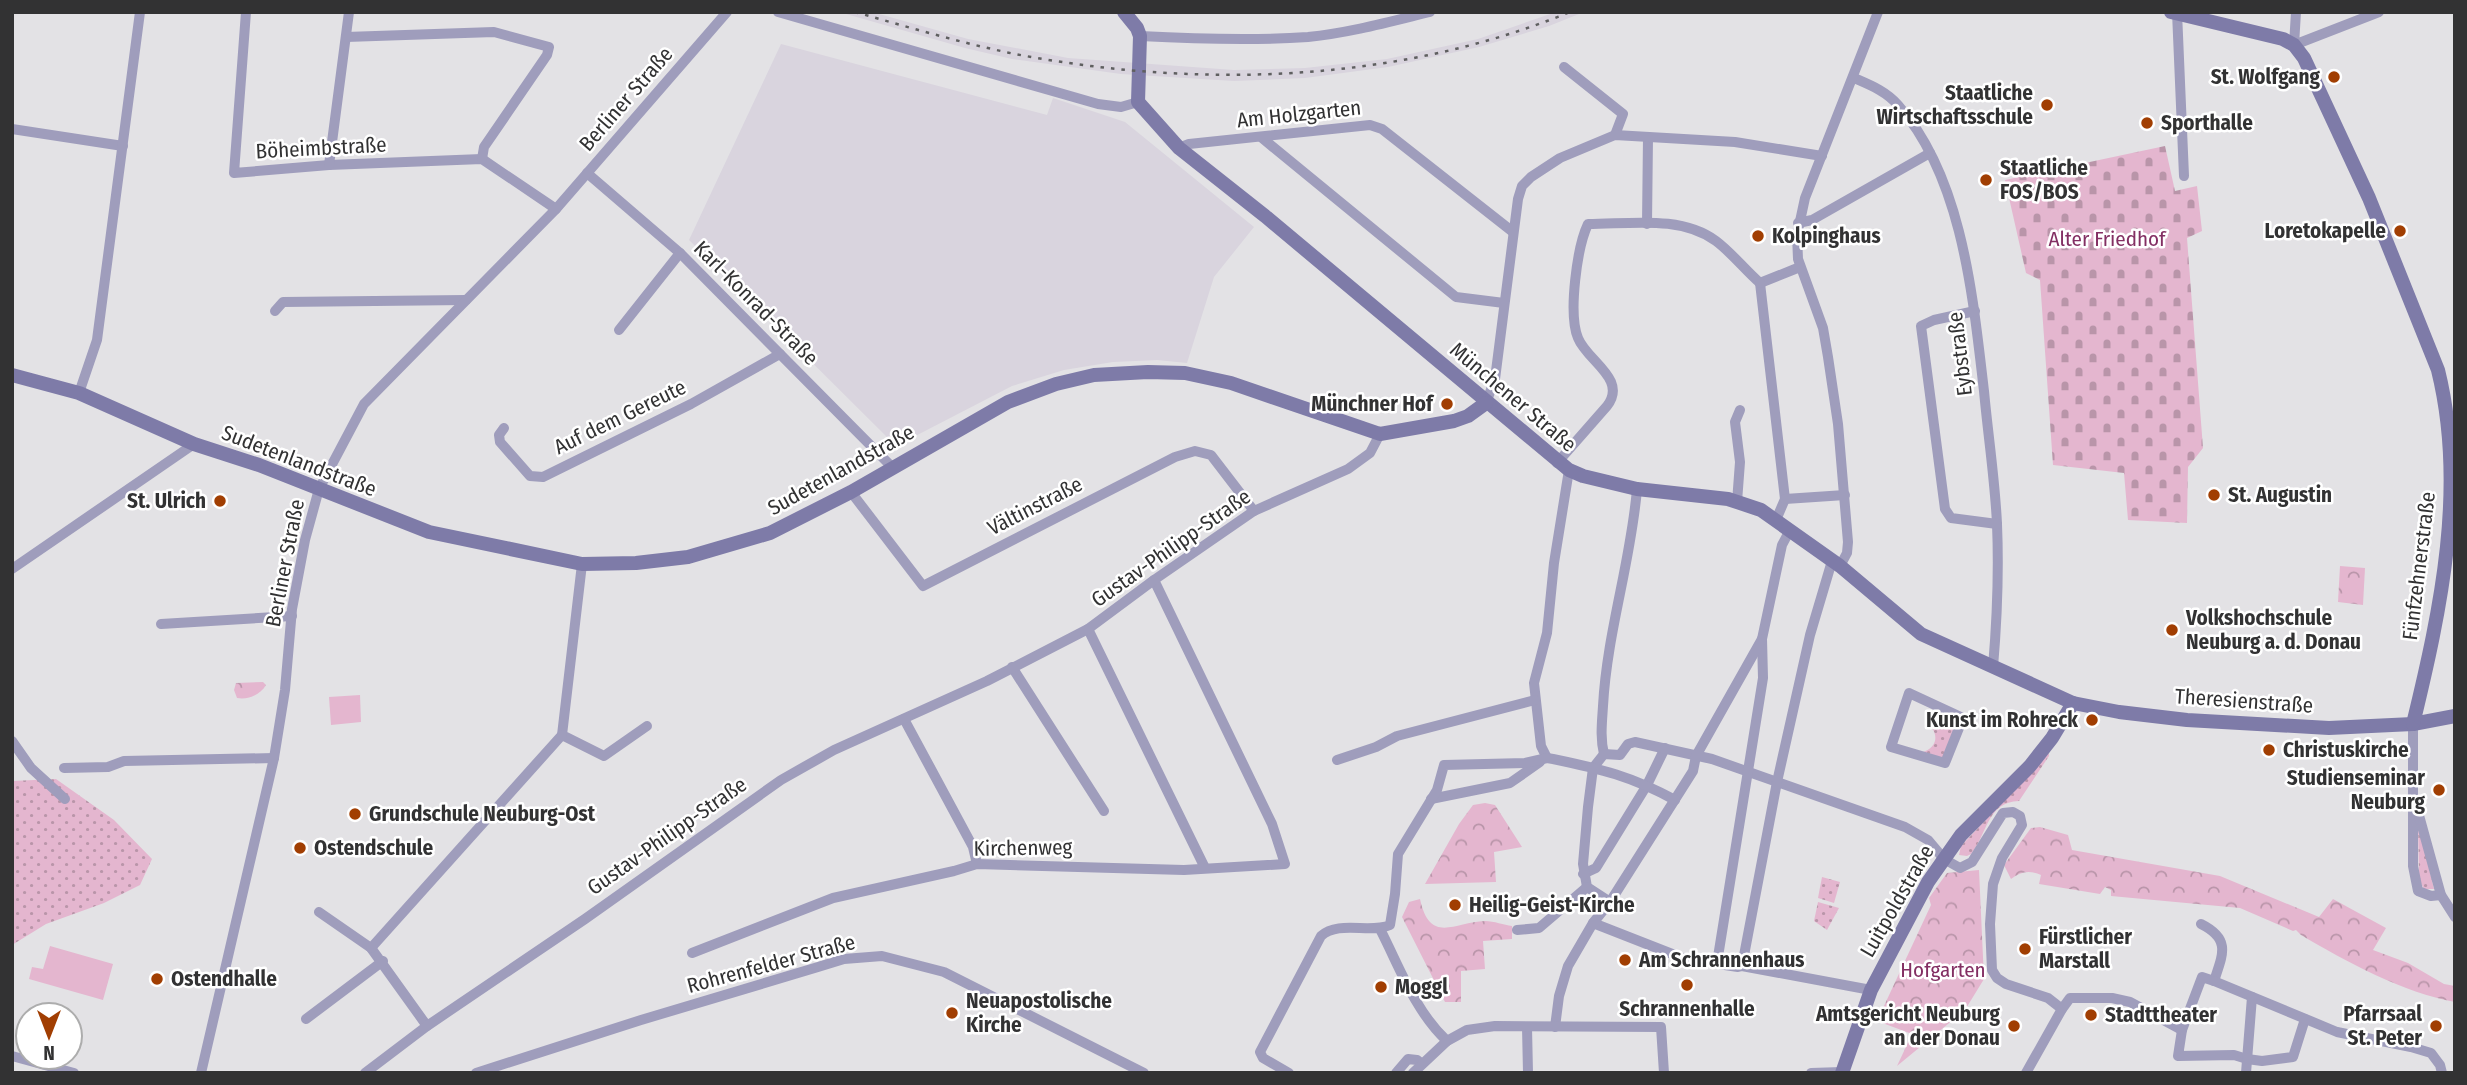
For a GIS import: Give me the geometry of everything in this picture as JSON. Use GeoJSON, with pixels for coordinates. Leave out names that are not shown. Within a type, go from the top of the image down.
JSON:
{"type":"FeatureCollection","features":[{"type":"Feature","properties":{"kind":"main road"},"geometry":{"type":"LineString","coordinates":[[1124,12],[1140,36],[1138,102]]}},
{"type":"Feature","properties":{"kind":"main road"},"geometry":{"type":"LineString","coordinates":[[2175,13],[2283,39],[2294,45]]}},
{"type":"Feature","properties":{"kind":"main road","name":"Fünfzehnerstraße"},"geometry":{"type":"LineString","coordinates":[[2294,45],[2304,58],[2336,140],[2374,211],[2438,370],[2451,421],[2451,555],[2413,724]]}},
{"type":"Feature","properties":{"kind":"main road","name":"Münchener Straße"},"geometry":{"type":"LineString","coordinates":[[1138,102],[1179,148],[1265,216],[1563,466],[1583,476],[1637,489],[1737,502],[1761,510],[1836,563],[1922,634],[2073,704]]}},
{"type":"Feature","properties":{"kind":"main road","name":"Sudetenlandstraße"},"geometry":{"type":"LineString","coordinates":[[12,375],[79,393],[194,444],[259,465],[429,532],[582,564],[636,563],[691,557],[770,533],[851,492],[1008,402],[1056,384],[1094,375],[1185,373],[1231,383],[1380,434],[1454,421],[1468,416],[1486,403]]}},
{"type":"Feature","properties":{"kind":"main road","name":"Theresienstraße"},"geometry":{"type":"LineString","coordinates":[[2073,704],[2119,712],[2329,728],[2413,724],[2455,716]]}},
{"type":"Feature","properties":{"kind":"main road","name":"Luitpoldstraße"},"geometry":{"type":"LineString","coordinates":[[1842,1072],[1871,990],[1911,913],[1944,859],[1961,835],[2030,766],[2052,738],[2073,704]]}},
{"type":"Feature","properties":{"kind":"street"},"geometry":{"type":"LineString","coordinates":[[79,393],[97,340],[140,12]]}},
{"type":"Feature","properties":{"kind":"street","name":"Böheimbstraße"},"geometry":{"type":"LineString","coordinates":[[246,12],[234,173],[330,165],[482,159]]}},
{"type":"Feature","properties":{"kind":"street"},"geometry":{"type":"LineString","coordinates":[[330,165],[349,12]]}},
{"type":"Feature","properties":{"kind":"street","name":"Berliner Straße"},"geometry":{"type":"LineString","coordinates":[[201,1073],[274,758],[304,540],[320,489],[365,404],[556,209],[727,12]]}},
{"type":"Feature","properties":{"kind":"street"},"geometry":{"type":"LineString","coordinates":[[778,12],[1098,104],[1121,107],[1138,102]]}},
{"type":"Feature","properties":{"kind":"street"},"geometry":{"type":"LineString","coordinates":[[1140,36],[1241,40],[1309,37],[1430,12]]}},
{"type":"Feature","properties":{"kind":"street"},"geometry":{"type":"LineString","coordinates":[[1742,966],[1777,782],[1810,635],[1836,563],[1847,552],[1848,542],[1838,424],[1823,328],[1800,267],[1797,251],[1798,223],[1801,207],[1878,12]]}},
{"type":"Feature","properties":{"kind":"street"},"geometry":{"type":"LineString","coordinates":[[2296,12],[2294,45],[2379,12]]}},
{"type":"Feature","properties":{"kind":"street"},"geometry":{"type":"LineString","coordinates":[[2175,13],[2184,176]]}},
{"type":"Feature","properties":{"kind":"street"},"geometry":{"type":"LineString","coordinates":[[346,37],[494,32],[550,47],[484,147],[482,159],[556,209]]}},
{"type":"Feature","properties":{"kind":"street"},"geometry":{"type":"LineString","coordinates":[[1564,67],[1623,114],[1615,135]]}},
{"type":"Feature","properties":{"kind":"street","name":"Eybstraße"},"geometry":{"type":"LineString","coordinates":[[1853,78],[1884,92],[1912,122],[1930,153],[1956,220],[1975,311],[1997,524],[1993,667]]}},
{"type":"Feature","properties":{"kind":"street","name":"Am Holzgarten"},"geometry":{"type":"LineString","coordinates":[[1179,148],[1189,144],[1370,125],[1382,129],[1513,232]]}},
{"type":"Feature","properties":{"kind":"street"},"geometry":{"type":"LineString","coordinates":[[12,129],[123,146]]}},
{"type":"Feature","properties":{"kind":"street"},"geometry":{"type":"LineString","coordinates":[[1486,403],[1493,388],[1513,232],[1522,186],[1531,177],[1560,158],[1615,135],[1735,142],[1822,156]]}},
{"type":"Feature","properties":{"kind":"street"},"geometry":{"type":"LineString","coordinates":[[1647,224],[1648,137]]}},
{"type":"Feature","properties":{"kind":"street"},"geometry":{"type":"LineString","coordinates":[[1262,138],[1456,296],[1504,303]]}},
{"type":"Feature","properties":{"kind":"street"},"geometry":{"type":"LineString","coordinates":[[1798,223],[1812,220],[1930,153]]}},
{"type":"Feature","properties":{"kind":"street","name":"Karl-Konrad-Straße"},"geometry":{"type":"LineString","coordinates":[[587,173],[680,253],[892,467]]}},
{"type":"Feature","properties":{"kind":"street"},"geometry":{"type":"LineString","coordinates":[[1547,758],[1541,746],[1534,683],[1547,633],[1563,466],[1612,399],[1614,390],[1608,375],[1584,350],[1577,336],[1575,282],[1583,235],[1588,224],[1684,225],[1702,232],[1721,245],[1760,283],[1785,499],[1776,520]]}},
{"type":"Feature","properties":{"kind":"street"},"geometry":{"type":"LineString","coordinates":[[619,330],[680,253]]}},
{"type":"Feature","properties":{"kind":"street"},"geometry":{"type":"LineString","coordinates":[[1760,283],[1800,267]]}},
{"type":"Feature","properties":{"kind":"street"},"geometry":{"type":"LineString","coordinates":[[275,311],[283,302],[467,300]]}},
{"type":"Feature","properties":{"kind":"street"},"geometry":{"type":"LineString","coordinates":[[1975,311],[1934,320],[1921,326],[1945,509],[1951,518],[1997,524]]}},
{"type":"Feature","properties":{"kind":"street","name":"Auf dem Gereute"},"geometry":{"type":"LineString","coordinates":[[504,428],[499,435],[500,442],[530,476],[543,477],[691,404],[780,354]]}},
{"type":"Feature","properties":{"kind":"street"},"geometry":{"type":"LineString","coordinates":[[1737,502],[1740,462],[1735,422],[1740,410]]}},
{"type":"Feature","properties":{"kind":"street","name":"Gustav-Philipp-Straße"},"geometry":{"type":"LineString","coordinates":[[366,1073],[427,1026],[585,919],[781,780],[834,750],[904,719],[1088,629],[1254,511],[1348,469],[1370,453],[1380,434]]}},
{"type":"Feature","properties":{"kind":"street"},"geometry":{"type":"LineString","coordinates":[[12,569],[194,444]]}},
{"type":"Feature","properties":{"kind":"street","name":"Vältinstraße"},"geometry":{"type":"LineString","coordinates":[[851,492],[923,586],[1175,457],[1195,452],[1211,455],[1254,511]]}},
{"type":"Feature","properties":{"kind":"street"},"geometry":{"type":"LineString","coordinates":[[1610,902],[1587,887],[1583,874],[1585,843],[1594,768],[1604,754],[1601,742],[1605,677],[1633,532],[1637,489]]}},
{"type":"Feature","properties":{"kind":"street"},"geometry":{"type":"LineString","coordinates":[[1785,499],[1845,495]]}},
{"type":"Feature","properties":{"kind":"street"},"geometry":{"type":"LineString","coordinates":[[1717,963],[1763,678],[1762,639],[1782,545],[1790,530]]}},
{"type":"Feature","properties":{"kind":"street"},"geometry":{"type":"LineString","coordinates":[[371,948],[562,735],[582,564]]}},
{"type":"Feature","properties":{"kind":"street","name":"Kirchenweg"},"geometry":{"type":"LineString","coordinates":[[692,953],[833,898],[954,872],[977,864],[1184,870],[1285,864],[1272,824],[1154,580]]}},
{"type":"Feature","properties":{"kind":"street"},"geometry":{"type":"LineString","coordinates":[[161,624],[292,615]]}},
{"type":"Feature","properties":{"kind":"street"},"geometry":{"type":"LineString","coordinates":[[1088,629],[1205,868]]}},
{"type":"Feature","properties":{"kind":"street"},"geometry":{"type":"LineString","coordinates":[[1555,1027],[1559,996],[1568,966],[1593,923],[1610,902],[1693,771],[1696,756],[1762,639]]}},
{"type":"Feature","properties":{"kind":"street"},"geometry":{"type":"LineString","coordinates":[[1012,667],[1104,810]]}},
{"type":"Feature","properties":{"kind":"street"},"geometry":{"type":"LineString","coordinates":[[1909,693],[1963,718],[1945,763],[1891,747],[1909,693]]}},
{"type":"Feature","properties":{"kind":"street"},"geometry":{"type":"LineString","coordinates":[[1337,760],[1376,747],[1397,736],[1535,700]]}},
{"type":"Feature","properties":{"kind":"street"},"geometry":{"type":"LineString","coordinates":[[904,719],[973,847],[977,864]]}},
{"type":"Feature","properties":{"kind":"street"},"geometry":{"type":"LineString","coordinates":[[2413,724],[2413,866],[2416,886],[2418,891],[2431,896],[2441,895]]}},
{"type":"Feature","properties":{"kind":"street"},"geometry":{"type":"LineString","coordinates":[[562,735],[604,756],[647,726]]}},
{"type":"Feature","properties":{"kind":"street"},"geometry":{"type":"LineString","coordinates":[[12,741],[31,768],[65,799]]}},
{"type":"Feature","properties":{"kind":"street"},"geometry":{"type":"LineString","coordinates":[[1604,754],[1620,755],[1628,744],[1635,742],[1712,759],[1905,827],[1928,840],[1944,859],[1960,867],[1972,862],[2003,813],[2013,812],[2020,816],[2021,828],[2002,858],[1993,884],[1990,924],[1992,970],[1997,978],[2006,984],[2048,998],[2062,1009]]}},
{"type":"Feature","properties":{"kind":"street"},"geometry":{"type":"LineString","coordinates":[[1583,874],[1596,868],[1647,785],[1665,748]]}},
{"type":"Feature","properties":{"kind":"street"},"geometry":{"type":"LineString","coordinates":[[64,768],[108,766],[124,761],[274,758]]}},
{"type":"Feature","properties":{"kind":"street"},"geometry":{"type":"LineString","coordinates":[[1431,799],[1510,783],[1547,758]]}},
{"type":"Feature","properties":{"kind":"street"},"geometry":{"type":"LineString","coordinates":[[1289,1073],[1263,1058],[1259,1052],[1326,931],[1380,929],[1390,925],[1398,854],[1437,790],[1444,765],[1525,763],[1547,758],[1610,771],[1647,785],[1675,800]]}},
{"type":"Feature","properties":{"kind":"street"},"geometry":{"type":"LineString","coordinates":[[2414,798],[2441,895],[2455,917]]}},
{"type":"Feature","properties":{"kind":"street"},"geometry":{"type":"LineString","coordinates":[[1517,930],[1539,928],[1587,887]]}},
{"type":"Feature","properties":{"kind":"street"},"geometry":{"type":"LineString","coordinates":[[320,912],[371,948],[383,961],[427,1026]]}},
{"type":"Feature","properties":{"kind":"street"},"geometry":{"type":"LineString","coordinates":[[1593,923],[1685,959],[1742,966],[1871,990]]}},
{"type":"Feature","properties":{"kind":"street"},"geometry":{"type":"LineString","coordinates":[[2201,924],[2214,931],[2224,947],[2214,981]]}},
{"type":"Feature","properties":{"kind":"street"},"geometry":{"type":"LineString","coordinates":[[1380,929],[1421,1012],[1447,1041]]}},
{"type":"Feature","properties":{"kind":"street","name":"Rohrenfelder Straße"},"geometry":{"type":"LineString","coordinates":[[476,1073],[632,1022],[818,967],[844,960],[882,956],[944,972],[1144,1073]]}},
{"type":"Feature","properties":{"kind":"street"},"geometry":{"type":"LineString","coordinates":[[306,1019],[383,961]]}},
{"type":"Feature","properties":{"kind":"street"},"geometry":{"type":"LineString","coordinates":[[2305,1019],[2293,1057],[2280,1060],[2247,1059],[2234,1055],[2178,1056],[2182,1030],[2202,977],[2337,1032],[2431,1053],[2440,1065],[2442,1073]]}},
{"type":"Feature","properties":{"kind":"street"},"geometry":{"type":"LineString","coordinates":[[2246,1073],[2252,997]]}},
{"type":"Feature","properties":{"kind":"street"},"geometry":{"type":"LineString","coordinates":[[2026,1073],[2070,998],[2112,998],[2130,1002],[2182,1030]]}},
{"type":"Feature","properties":{"kind":"street"},"geometry":{"type":"LineString","coordinates":[[1413,1073],[1447,1041],[1467,1030],[1496,1026],[1661,1027],[1664,1073]]}},
{"type":"Feature","properties":{"kind":"street"},"geometry":{"type":"LineString","coordinates":[[1527,1027],[1528,1073]]}},
{"type":"Feature","properties":{"kind":"street"},"geometry":{"type":"LineString","coordinates":[[12,1056],[74,1073]]}},
{"type":"Feature","properties":{"kind":"street"},"geometry":{"type":"LineString","coordinates":[[1396,1073],[1408,1059],[1422,1064]]}},
{"type":"Feature","properties":{"kind":"street"},"geometry":{"type":"LineString","coordinates":[[1811,1073],[1842,1072]]}},
{"type":"Feature","properties":{"kind":"shaded area"},"geometry":{"type":"Polygon","coordinates":[[[839,12],[872,12],[968,39],[1068,58],[1234,70],[1305,68],[1387,59],[1478,39],[1556,12],[1584,12],[1549,26],[1479,47],[1388,67],[1305,78],[1234,81],[1121,74],[1012,59],[839,12]]]}},
{"type":"Feature","properties":{"kind":"shaded area"},"geometry":{"type":"Polygon","coordinates":[[[781,44],[1047,115],[1053,98],[1125,122],[1254,227],[1214,277],[1187,363],[1157,360],[1113,362],[1064,370],[1012,386],[896,446],[689,240],[781,44]]]}},
{"type":"Feature","properties":{"kind":"green space","name":"Alter Friedhof"},"geometry":{"type":"Polygon","coordinates":[[[2165,146],[2175,191],[2197,186],[2202,231],[2187,238],[2203,448],[2188,467],[2187,523],[2128,520],[2124,473],[2053,465],[2040,280],[2026,273],[2005,180],[2165,146]]]}},
{"type":"Feature","properties":{"kind":"green space"},"geometry":{"type":"Polygon","coordinates":[[[2340,566],[2365,568],[2363,605],[2338,602],[2340,566]]]}},
{"type":"Feature","properties":{"kind":"green space"},"geometry":{"type":"Polygon","coordinates":[[[263,682],[266,685],[257,694],[237,698],[234,690],[236,683],[263,682]]]}},
{"type":"Feature","properties":{"kind":"green space"},"geometry":{"type":"Polygon","coordinates":[[[360,695],[361,722],[331,725],[329,697],[360,695]]]}},
{"type":"Feature","properties":{"kind":"green space"},"geometry":{"type":"Polygon","coordinates":[[[1925,720],[1956,729],[1944,761],[1921,753],[1935,742],[1935,733],[1925,720]]]}},
{"type":"Feature","properties":{"kind":"green space"},"geometry":{"type":"Polygon","coordinates":[[[2049,753],[2019,801],[2000,807],[1989,820],[1971,854],[1959,855],[1961,846],[2049,753]]]}},
{"type":"Feature","properties":{"kind":"green space"},"geometry":{"type":"Polygon","coordinates":[[[56,779],[114,820],[152,859],[140,885],[104,903],[46,924],[12,945],[12,781],[56,779]]]}},
{"type":"Feature","properties":{"kind":"green space"},"geometry":{"type":"Polygon","coordinates":[[[1473,805],[1495,805],[1522,847],[1494,852],[1496,882],[1425,884],[1473,805]]]}},
{"type":"Feature","properties":{"kind":"green space"},"geometry":{"type":"Polygon","coordinates":[[[2418,823],[2434,889],[2424,889],[2419,880],[2418,823]]]}},
{"type":"Feature","properties":{"kind":"green space"},"geometry":{"type":"Polygon","coordinates":[[[2040,827],[2068,835],[2072,850],[2220,876],[2319,917],[2333,899],[2386,928],[2373,950],[2408,963],[2444,984],[2455,986],[2455,1002],[2395,984],[2336,955],[2296,930],[2240,908],[2111,896],[2111,890],[2105,887],[2100,894],[2039,884],[2041,875],[2033,872],[2018,874],[2011,879],[2004,865],[2031,828],[2040,827]]]}},
{"type":"Feature","properties":{"kind":"green space","name":"Hofgarten"},"geometry":{"type":"Polygon","coordinates":[[[1979,870],[1984,979],[1965,1010],[1897,1066],[1912,1034],[1877,1021],[1931,905],[1929,898],[1947,873],[1979,870]]]}},
{"type":"Feature","properties":{"kind":"green space"},"geometry":{"type":"Polygon","coordinates":[[[1822,877],[1840,882],[1834,903],[1818,898],[1822,877]]]}},
{"type":"Feature","properties":{"kind":"green space"},"geometry":{"type":"Polygon","coordinates":[[[1420,899],[1424,913],[1430,922],[1437,926],[1445,928],[1485,921],[1512,926],[1512,939],[1483,941],[1485,969],[1461,971],[1461,1002],[1445,1002],[1402,917],[1409,902],[1420,899]]]}},
{"type":"Feature","properties":{"kind":"green space"},"geometry":{"type":"Polygon","coordinates":[[[1818,902],[1839,908],[1827,930],[1814,921],[1818,902]]]}},
{"type":"Feature","properties":{"kind":"green space"},"geometry":{"type":"Polygon","coordinates":[[[50,946],[113,964],[103,1000],[29,979],[32,967],[43,969],[50,946]]]}},
{"type":"Feature","properties":{"kind":"railway"},"geometry":{"type":"LineString","coordinates":[[855,12],[1015,54],[1084,65],[1225,75],[1296,73],[1367,66],[1504,36],[1570,12]]}},
{"type":"Feature","properties":{"kind":"place","name":"St. Wolfgang"},"geometry":{"type":"Point","coordinates":[2334,77]}},
{"type":"Feature","properties":{"kind":"place","name":"Staatliche Wirtschaftsschule"},"geometry":{"type":"Point","coordinates":[2047,105]}},
{"type":"Feature","properties":{"kind":"place","name":"Sporthalle"},"geometry":{"type":"Point","coordinates":[2147,123]}},
{"type":"Feature","properties":{"kind":"place","name":"Staatliche FOS/BOS"},"geometry":{"type":"Point","coordinates":[1986,180]}},
{"type":"Feature","properties":{"kind":"place","name":"Loretokapelle"},"geometry":{"type":"Point","coordinates":[2400,231]}},
{"type":"Feature","properties":{"kind":"place","name":"Kolpinghaus"},"geometry":{"type":"Point","coordinates":[1758,236]}},
{"type":"Feature","properties":{"kind":"place","name":"Münchner Hof"},"geometry":{"type":"Point","coordinates":[1447,404]}},
{"type":"Feature","properties":{"kind":"place","name":"St. Augustin"},"geometry":{"type":"Point","coordinates":[2214,495]}},
{"type":"Feature","properties":{"kind":"place","name":"St. Ulrich"},"geometry":{"type":"Point","coordinates":[220,501]}},
{"type":"Feature","properties":{"kind":"place","name":"Volkshochschule Neuburg a. d. Donau"},"geometry":{"type":"Point","coordinates":[2172,630]}},
{"type":"Feature","properties":{"kind":"place","name":"Kunst im Rohreck"},"geometry":{"type":"Point","coordinates":[2092,720]}},
{"type":"Feature","properties":{"kind":"place","name":"Christuskirche"},"geometry":{"type":"Point","coordinates":[2269,750]}},
{"type":"Feature","properties":{"kind":"place","name":"Studienseminar Neuburg"},"geometry":{"type":"Point","coordinates":[2439,790]}},
{"type":"Feature","properties":{"kind":"place","name":"Grundschule Neuburg-Ost"},"geometry":{"type":"Point","coordinates":[355,814]}},
{"type":"Feature","properties":{"kind":"place","name":"Ostendschule"},"geometry":{"type":"Point","coordinates":[300,848]}},
{"type":"Feature","properties":{"kind":"place","name":"Heilig-Geist-Kirche"},"geometry":{"type":"Point","coordinates":[1455,905]}},
{"type":"Feature","properties":{"kind":"place","name":"Fürstlicher Marstall"},"geometry":{"type":"Point","coordinates":[2025,949]}},
{"type":"Feature","properties":{"kind":"place","name":"Am Schrannenhaus"},"geometry":{"type":"Point","coordinates":[1625,960]}},
{"type":"Feature","properties":{"kind":"place","name":"Ostendhalle"},"geometry":{"type":"Point","coordinates":[157,979]}},
{"type":"Feature","properties":{"kind":"place","name":"Schrannenhalle"},"geometry":{"type":"Point","coordinates":[1687,985]}},
{"type":"Feature","properties":{"kind":"place","name":"Moggl"},"geometry":{"type":"Point","coordinates":[1381,987]}},
{"type":"Feature","properties":{"kind":"place","name":"Neuapostolische Kirche"},"geometry":{"type":"Point","coordinates":[952,1013]}},
{"type":"Feature","properties":{"kind":"place","name":"Stadttheater"},"geometry":{"type":"Point","coordinates":[2091,1015]}},
{"type":"Feature","properties":{"kind":"place","name":"Amtsgericht Neuburg an der Donau"},"geometry":{"type":"Point","coordinates":[2014,1026]}},
{"type":"Feature","properties":{"kind":"place","name":"Pfarrsaal St. Peter"},"geometry":{"type":"Point","coordinates":[2436,1026]}}]}
